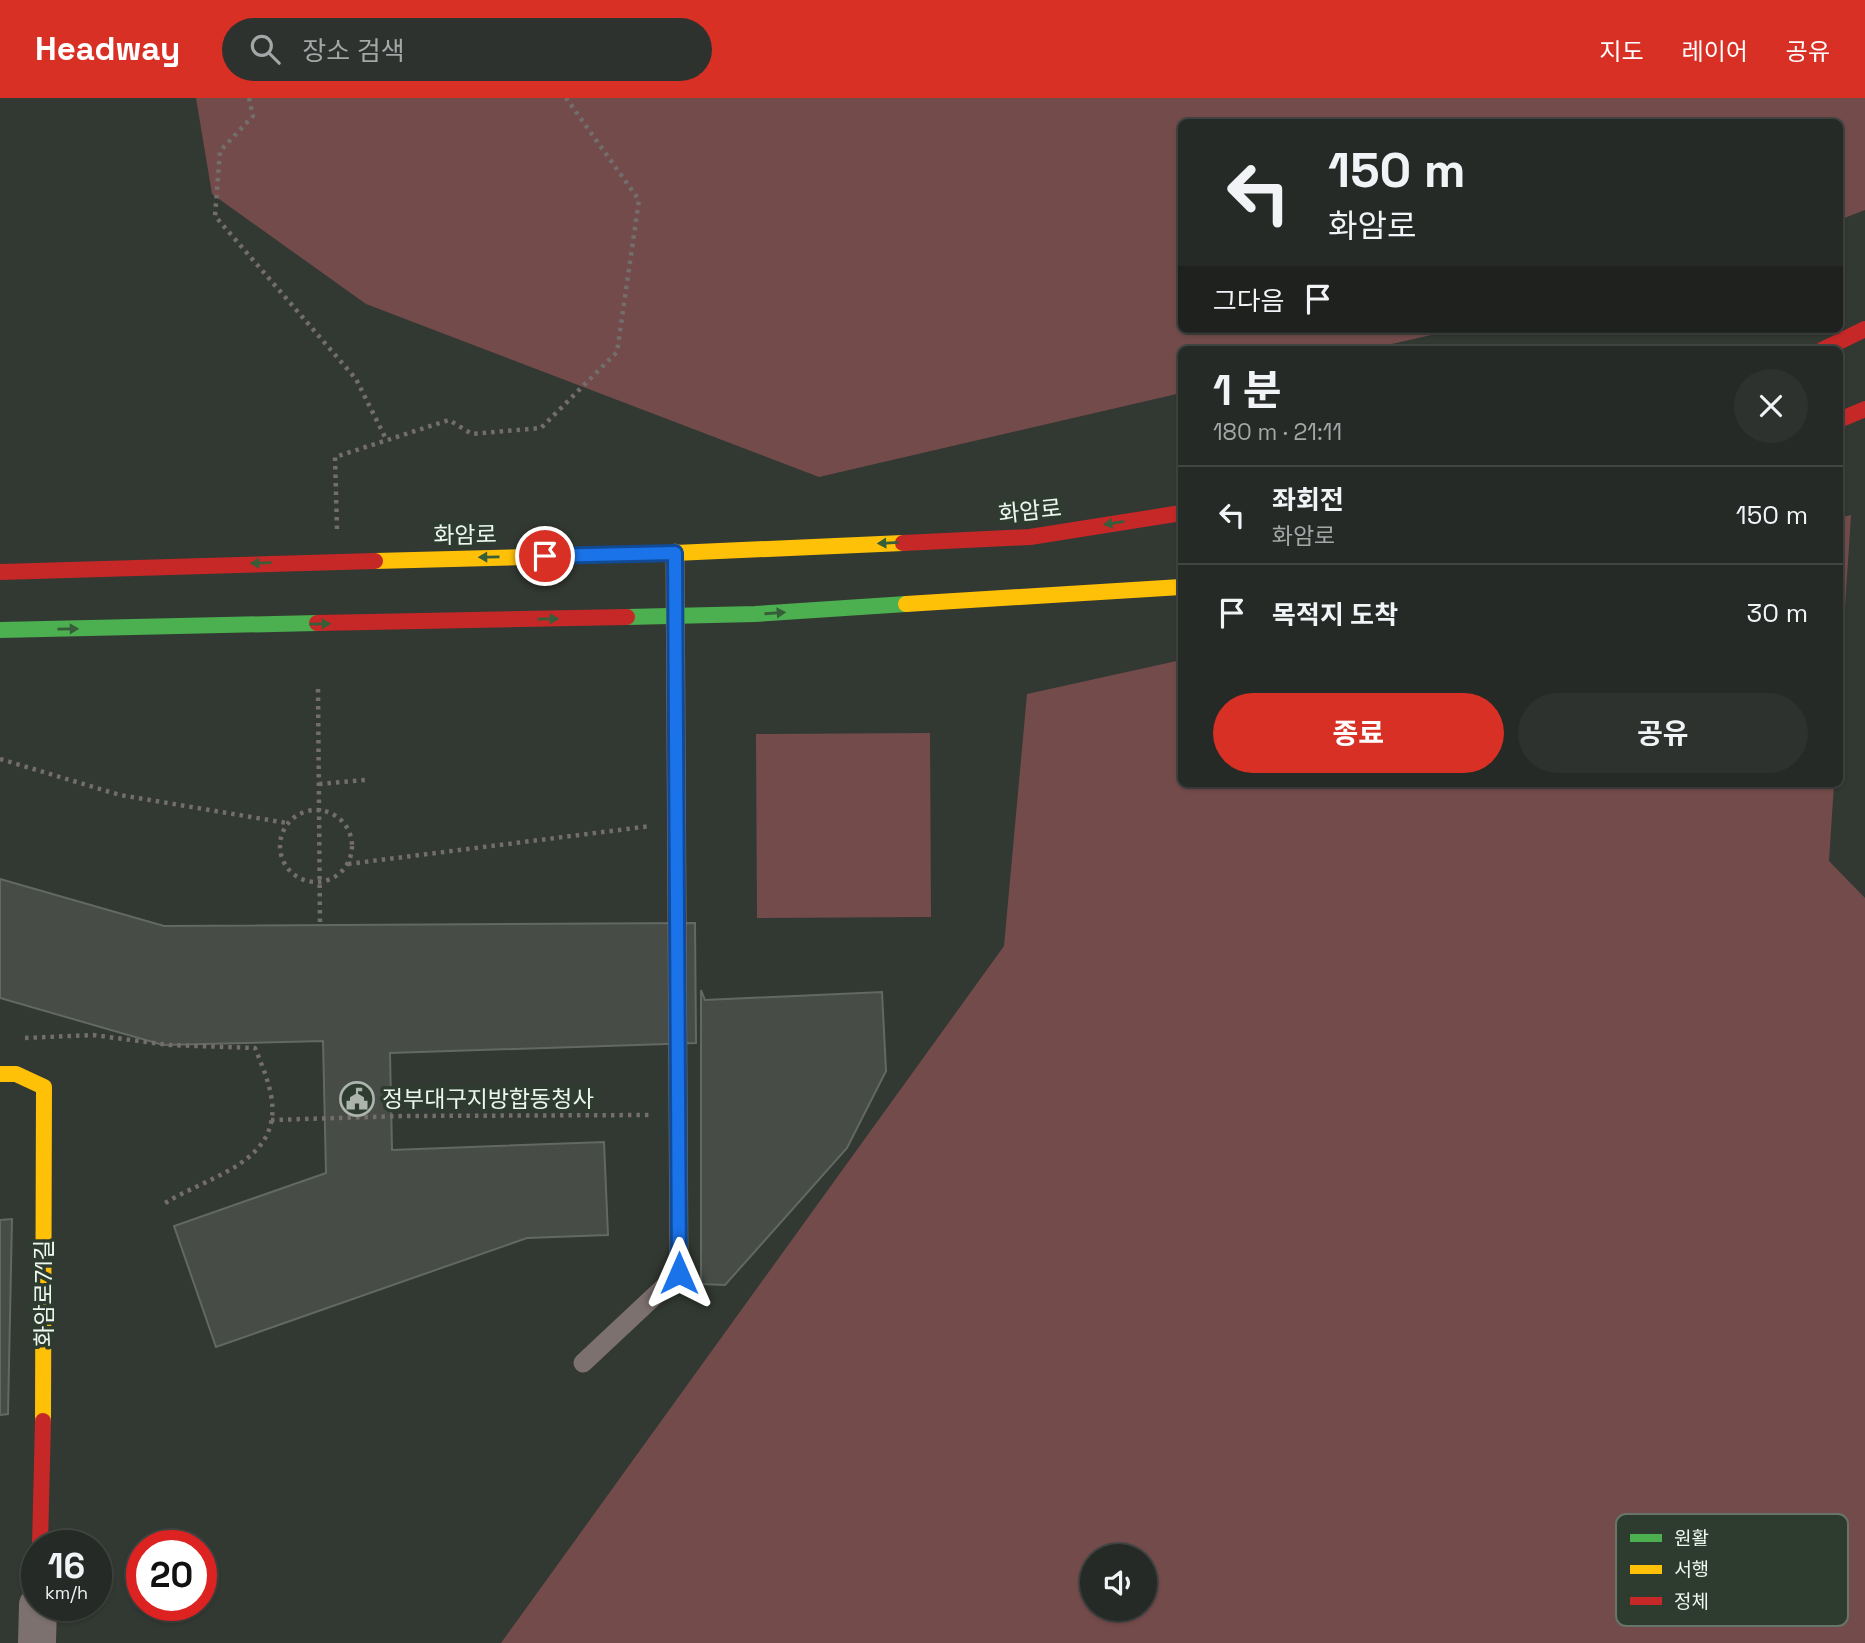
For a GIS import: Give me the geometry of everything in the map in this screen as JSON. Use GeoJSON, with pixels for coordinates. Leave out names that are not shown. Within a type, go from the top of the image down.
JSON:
{"type":"FeatureCollection","features":[{"type":"Feature","properties":{"kind":"main road"},"geometry":{"type":"LineString","coordinates":[[1830,346],[1865,329]]}},
{"type":"Feature","properties":{"kind":"main road"},"geometry":{"type":"LineString","coordinates":[[1843,418],[1865,409]]}},
{"type":"Feature","properties":{"kind":"main road","name":"화암로"},"geometry":{"type":"LineString","coordinates":[[0,572],[675,553],[1030,537],[1178,513]]}},
{"type":"Feature","properties":{"kind":"main road"},"geometry":{"type":"LineString","coordinates":[[0,630],[755,614],[1178,587]]}},
{"type":"Feature","properties":{"kind":"main road","name":"화암로71길"},"geometry":{"type":"LineString","coordinates":[[0,1074],[16,1074],[44,1087],[44,1401],[40,1530]]}},
{"type":"Feature","properties":{"kind":"street"},"geometry":{"type":"LineString","coordinates":[[37,1643],[38,1621]]}},
{"type":"Feature","properties":{"kind":"lane"},"geometry":{"type":"LineString","coordinates":[[583,1363],[679,1273],[675,553]]}},
{"type":"Feature","properties":{"kind":"path"},"geometry":{"type":"LineString","coordinates":[[249,98],[253,116],[220,151],[215,216],[356,379],[386,439]]}},
{"type":"Feature","properties":{"kind":"path"},"geometry":{"type":"LineString","coordinates":[[337,561],[335,457],[449,419],[472,434],[541,428],[617,352],[639,200],[566,98]]}},
{"type":"Feature","properties":{"kind":"path"},"geometry":{"type":"LineString","coordinates":[[318,690],[320,925]]}},
{"type":"Feature","properties":{"kind":"path"},"geometry":{"type":"LineString","coordinates":[[0,759],[120,796],[287,823]]}},
{"type":"Feature","properties":{"kind":"path"},"geometry":{"type":"LineString","coordinates":[[319,784],[365,780]]}},
{"type":"Feature","properties":{"kind":"path"},"geometry":{"type":"LineString","coordinates":[[320,810],[331,813],[348,829],[352,853],[348,864],[340,873],[330,880],[318,883],[295,877],[286,868],[279,845],[281,833],[287,823],[308,811],[320,810]]}},
{"type":"Feature","properties":{"kind":"path"},"geometry":{"type":"LineString","coordinates":[[348,864],[676,822]]}},
{"type":"Feature","properties":{"kind":"path"},"geometry":{"type":"LineString","coordinates":[[13,1038],[93,1035],[169,1045],[256,1048],[271,1096],[270,1131],[250,1158],[162,1205]]}},
{"type":"Feature","properties":{"kind":"path"},"geometry":{"type":"LineString","coordinates":[[271,1120],[403,1116],[678,1115]]}},
{"type":"Feature","properties":{"kind":"shaded area"},"geometry":{"type":"Polygon","coordinates":[[[196,98],[1865,98],[1865,210],[1843,218],[1843,119],[1178,119],[1178,333],[1440,333],[1383,346],[1178,346],[1178,394],[819,477],[366,304],[212,194],[196,98]]]}},
{"type":"Feature","properties":{"kind":"shaded area"},"geometry":{"type":"Polygon","coordinates":[[[1851,515],[1843,638],[1843,517],[1851,515]]]}},
{"type":"Feature","properties":{"kind":"shaded area"},"geometry":{"type":"Polygon","coordinates":[[[1178,661],[1178,787],[1834,787],[1829,861],[1865,898],[1865,1643],[501,1643],[1004,946],[1027,694],[1178,661]]]}},
{"type":"Feature","properties":{"kind":"shaded area"},"geometry":{"type":"Polygon","coordinates":[[[930,733],[931,917],[757,918],[756,734],[930,733]]]}},
{"type":"Feature","properties":{"kind":"building","name":"정부대구지방합동청사"},"geometry":{"type":"Polygon","coordinates":[[[0,879],[164,926],[695,923],[696,1043],[390,1053],[392,1150],[604,1142],[608,1235],[527,1238],[216,1347],[174,1226],[326,1173],[323,1041],[163,1045],[0,998],[0,879]]]}},
{"type":"Feature","properties":{"kind":"building"},"geometry":{"type":"Polygon","coordinates":[[[701,990],[705,1000],[882,992],[886,1071],[847,1148],[725,1285],[701,1284],[701,990]]]}},
{"type":"Feature","properties":{"kind":"building"},"geometry":{"type":"Polygon","coordinates":[[[12,1219],[8,1414],[0,1415],[0,1220],[12,1219]]]}},
{"type":"Feature","properties":{"kind":"traffic: fast"},"geometry":{"type":"LineString","coordinates":[[627,617],[755,614],[906,604]]}},
{"type":"Feature","properties":{"kind":"traffic: fast"},"geometry":{"type":"LineString","coordinates":[[0,630],[317,623]]}},
{"type":"Feature","properties":{"kind":"traffic: slow"},"geometry":{"type":"LineString","coordinates":[[375,561],[675,553],[903,543]]}},
{"type":"Feature","properties":{"kind":"traffic: slow"},"geometry":{"type":"LineString","coordinates":[[906,604],[1178,587]]}},
{"type":"Feature","properties":{"kind":"traffic: slow"},"geometry":{"type":"LineString","coordinates":[[0,1074],[16,1074],[44,1087],[43,1421]]}},
{"type":"Feature","properties":{"kind":"traffic: jam"},"geometry":{"type":"LineString","coordinates":[[1830,346],[1865,329]]}},
{"type":"Feature","properties":{"kind":"traffic: jam"},"geometry":{"type":"LineString","coordinates":[[1843,418],[1865,409]]}},
{"type":"Feature","properties":{"kind":"traffic: jam"},"geometry":{"type":"LineString","coordinates":[[903,543],[1030,537],[1178,513]]}},
{"type":"Feature","properties":{"kind":"traffic: jam"},"geometry":{"type":"LineString","coordinates":[[0,572],[375,561]]}},
{"type":"Feature","properties":{"kind":"traffic: jam"},"geometry":{"type":"LineString","coordinates":[[317,623],[627,617]]}},
{"type":"Feature","properties":{"kind":"traffic: jam"},"geometry":{"type":"LineString","coordinates":[[40,1530],[43,1421]]}},
{"type":"Feature","properties":{"kind":"place","name":"정부대구지방합동청사"},"geometry":{"type":"Point","coordinates":[357,1099]}},
{"type":"Feature","properties":{"kind":"route"},"geometry":{"type":"LineString","coordinates":[[545,556],[675,553],[679,1273]]}}]}
